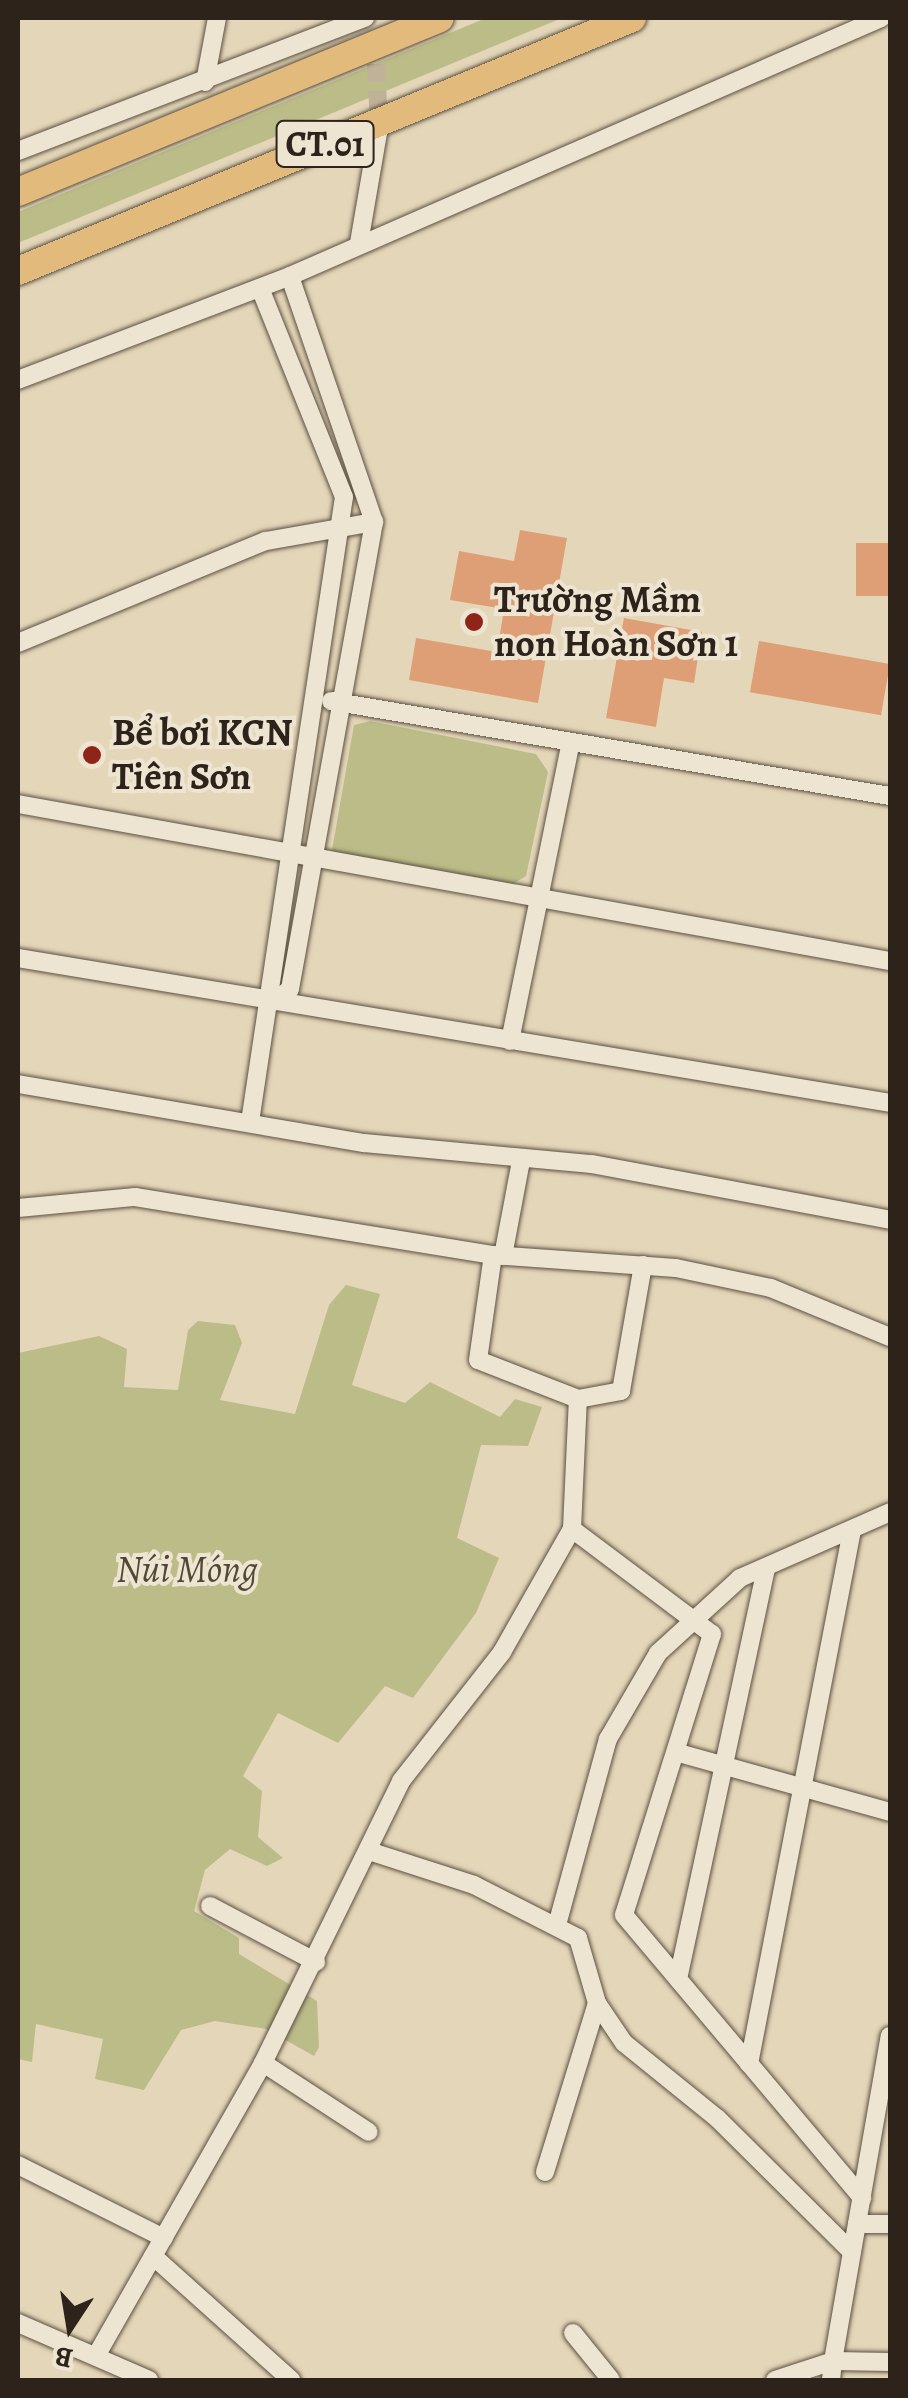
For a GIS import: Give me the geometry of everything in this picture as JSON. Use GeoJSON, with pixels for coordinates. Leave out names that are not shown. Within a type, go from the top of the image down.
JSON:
{"type":"FeatureCollection","features":[{"type":"Feature","properties":{"kind":"highway","name":"CT.01"},"geometry":{"type":"LineString","coordinates":[[18,192],[440,18]]}},
{"type":"Feature","properties":{"kind":"highway","name":"CT.01"},"geometry":{"type":"LineString","coordinates":[[18,271],[632,18]]}},
{"type":"Feature","properties":{"kind":"street"},"geometry":{"type":"LineString","coordinates":[[204,82],[217,18]]}},
{"type":"Feature","properties":{"kind":"street"},"geometry":{"type":"LineString","coordinates":[[18,380],[290,276],[882,18]]}},
{"type":"Feature","properties":{"kind":"street"},"geometry":{"type":"LineString","coordinates":[[18,151],[371,22]]}},
{"type":"Feature","properties":{"kind":"street"},"geometry":{"type":"LineString","coordinates":[[359,244],[379,127]]}},
{"type":"Feature","properties":{"kind":"street"},"geometry":{"type":"LineString","coordinates":[[274,1002],[290,989],[374,522],[290,276]]}},
{"type":"Feature","properties":{"kind":"street"},"geometry":{"type":"LineString","coordinates":[[250,1122],[274,1002],[267,984],[316,698],[344,497],[260,288]]}},
{"type":"Feature","properties":{"kind":"street"},"geometry":{"type":"LineString","coordinates":[[18,644],[266,542],[374,522]]}},
{"type":"Feature","properties":{"kind":"street"},"geometry":{"type":"LineString","coordinates":[[316,698],[890,796]]}},
{"type":"Feature","properties":{"kind":"street"},"geometry":{"type":"LineString","coordinates":[[510,1041],[571,742]]}},
{"type":"Feature","properties":{"kind":"street"},"geometry":{"type":"LineString","coordinates":[[18,804],[289,858],[890,961]]}},
{"type":"Feature","properties":{"kind":"street"},"geometry":{"type":"LineString","coordinates":[[18,958],[890,1104]]}},
{"type":"Feature","properties":{"kind":"street"},"geometry":{"type":"LineString","coordinates":[[18,1084],[520,1161],[592,1164],[890,1220]]}},
{"type":"Feature","properties":{"kind":"street"},"geometry":{"type":"LineString","coordinates":[[520,1161],[478,1360],[578,1399],[621,1391],[643,1265]]}},
{"type":"Feature","properties":{"kind":"street"},"geometry":{"type":"LineString","coordinates":[[18,1208],[135,1197],[498,1255],[643,1265],[771,1288],[890,1336]]}},
{"type":"Feature","properties":{"kind":"street"},"geometry":{"type":"LineString","coordinates":[[96,2356],[264,2063],[372,1852],[401,1781],[502,1652],[572,1529],[578,1399]]}},
{"type":"Feature","properties":{"kind":"street"},"geometry":{"type":"LineString","coordinates":[[557,1925],[608,1739],[690,1618],[766,1568],[890,1512]]}},
{"type":"Feature","properties":{"kind":"street"},"geometry":{"type":"LineString","coordinates":[[572,1529],[712,1634],[679,1753],[624,1915],[862,2198]]}},
{"type":"Feature","properties":{"kind":"street"},"geometry":{"type":"LineString","coordinates":[[749,2064],[852,1530]]}},
{"type":"Feature","properties":{"kind":"street"},"geometry":{"type":"LineString","coordinates":[[678,1980],[766,1568]]}},
{"type":"Feature","properties":{"kind":"street"},"geometry":{"type":"LineString","coordinates":[[679,1753],[890,1812]]}},
{"type":"Feature","properties":{"kind":"street"},"geometry":{"type":"LineString","coordinates":[[372,1852],[557,1925],[584,1947],[597,2002],[646,2064],[717,2118],[852,2252]]}},
{"type":"Feature","properties":{"kind":"street"},"geometry":{"type":"LineString","coordinates":[[210,1906],[316,1962]]}},
{"type":"Feature","properties":{"kind":"street"},"geometry":{"type":"LineString","coordinates":[[546,2172],[597,2002]]}},
{"type":"Feature","properties":{"kind":"street"},"geometry":{"type":"LineString","coordinates":[[832,2371],[862,2198],[886,2091],[890,2036]]}},
{"type":"Feature","properties":{"kind":"street"},"geometry":{"type":"LineString","coordinates":[[264,2063],[368,2132]]}},
{"type":"Feature","properties":{"kind":"street"},"geometry":{"type":"LineString","coordinates":[[18,2165],[164,2238]]}},
{"type":"Feature","properties":{"kind":"street"},"geometry":{"type":"LineString","coordinates":[[858,2224],[890,2224]]}},
{"type":"Feature","properties":{"kind":"street"},"geometry":{"type":"LineString","coordinates":[[152,2256],[291,2380]]}},
{"type":"Feature","properties":{"kind":"street"},"geometry":{"type":"LineString","coordinates":[[18,2322],[96,2356],[123,2375],[149,2380]]}},
{"type":"Feature","properties":{"kind":"street"},"geometry":{"type":"LineString","coordinates":[[573,2332],[611,2380]]}},
{"type":"Feature","properties":{"kind":"street"},"geometry":{"type":"LineString","coordinates":[[775,2380],[890,2362]]}},
{"type":"Feature","properties":{"kind":"green space"},"geometry":{"type":"Polygon","coordinates":[[[486,18],[562,18],[18,243],[18,212],[486,18]]]}},
{"type":"Feature","properties":{"kind":"green space"},"geometry":{"type":"Polygon","coordinates":[[[370,721],[536,754],[548,772],[526,876],[513,884],[341,859],[332,850],[354,725],[370,721]]]}},
{"type":"Feature","properties":{"kind":"green space","name":"Núi Móng"},"geometry":{"type":"Polygon","coordinates":[[[346,1285],[380,1294],[352,1385],[405,1403],[430,1382],[500,1417],[515,1399],[542,1407],[528,1446],[481,1445],[457,1538],[499,1558],[476,1613],[413,1698],[385,1686],[338,1743],[278,1713],[243,1776],[262,1791],[258,1837],[283,1858],[267,1866],[230,1849],[205,1870],[194,1911],[239,1938],[239,1954],[317,2001],[319,2047],[314,2056],[266,2029],[215,2021],[181,2030],[144,2090],[95,2079],[103,2039],[36,2024],[32,2062],[18,2059],[18,1353],[99,1336],[127,1349],[124,1387],[178,1390],[188,1330],[198,1321],[235,1325],[242,1343],[220,1400],[295,1414],[329,1305],[346,1285]]]}},
{"type":"Feature","properties":{"kind":"building"},"geometry":{"type":"Polygon","coordinates":[[[520,530],[567,538],[538,703],[409,680],[416,638],[497,652],[504,609],[450,600],[459,551],[514,561],[520,530]]]}},
{"type":"Feature","properties":{"kind":"building"},"geometry":{"type":"Polygon","coordinates":[[[856,543],[890,543],[890,596],[856,596],[856,543]]]}},
{"type":"Feature","properties":{"kind":"building"},"geometry":{"type":"Polygon","coordinates":[[[624,618],[702,632],[694,683],[664,678],[656,727],[606,718],[624,618]]]}},
{"type":"Feature","properties":{"kind":"building"},"geometry":{"type":"Polygon","coordinates":[[[759,641],[890,664],[881,715],[750,692],[759,641]]]}},
{"type":"Feature","properties":{"kind":"tunnel"},"geometry":{"type":"LineString","coordinates":[[375,37],[379,127]]}},
{"type":"Feature","properties":{"kind":"place","name":"Trường Mầm non Hoàn Sơn 1"},"geometry":{"type":"Point","coordinates":[474,622]}},
{"type":"Feature","properties":{"kind":"place","name":"Bể bơi KCN Tiên Sơn"},"geometry":{"type":"Point","coordinates":[92,755]}}]}
